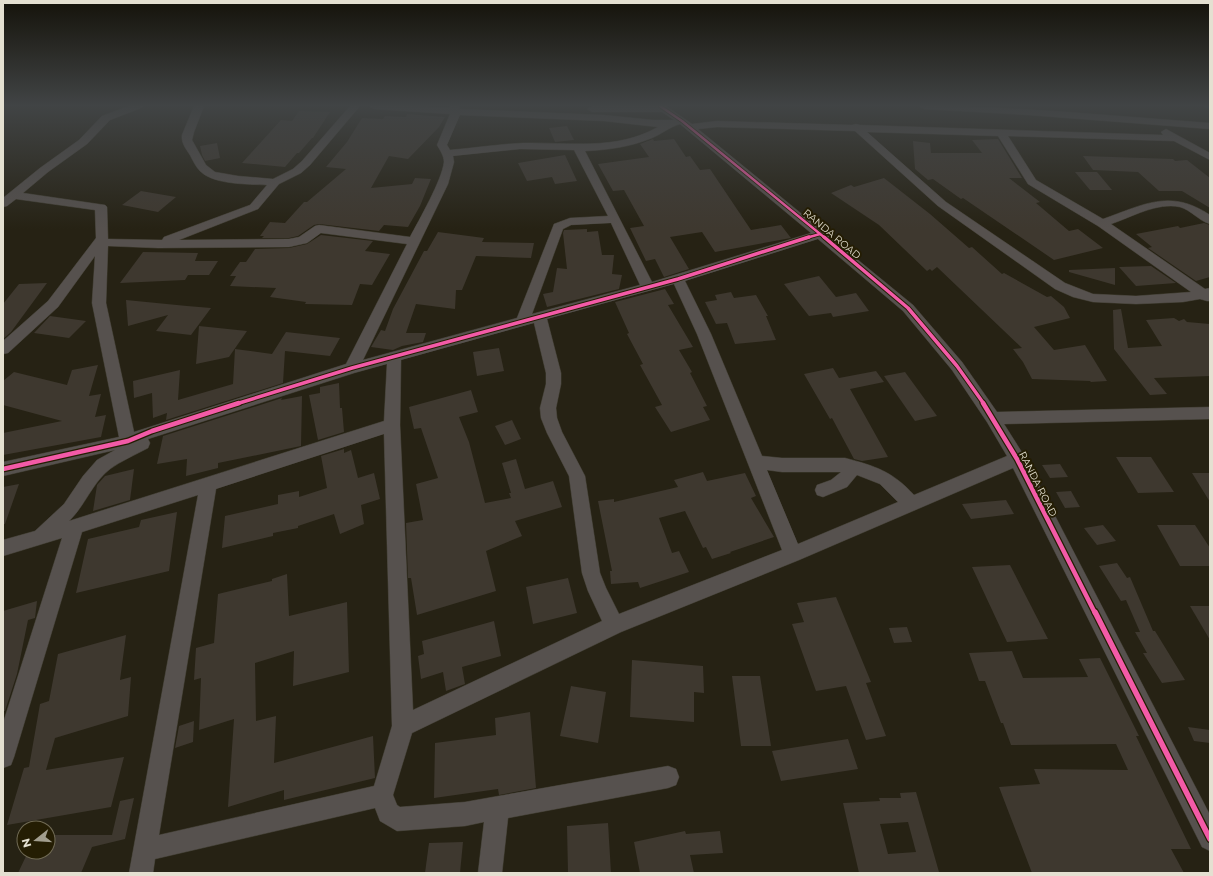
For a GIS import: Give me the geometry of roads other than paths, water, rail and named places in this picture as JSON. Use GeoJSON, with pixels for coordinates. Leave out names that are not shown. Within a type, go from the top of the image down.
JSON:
{"type":"FeatureCollection","features":[{"type":"Feature","properties":{"kind":"street"},"geometry":{"type":"LineString","coordinates":[[3,204],[44,170],[76,147]]}},
{"type":"Feature","properties":{"kind":"street"},"geometry":{"type":"LineString","coordinates":[[190,147],[204,169],[212,175],[226,178],[275,182]]}},
{"type":"Feature","properties":{"kind":"street"},"geometry":{"type":"LineString","coordinates":[[158,244],[254,207],[275,182],[297,171],[320,147]]}},
{"type":"Feature","properties":{"kind":"street"},"geometry":{"type":"LineString","coordinates":[[352,368],[442,184],[449,162],[443,147]]}},
{"type":"Feature","properties":{"kind":"street"},"geometry":{"type":"LineString","coordinates":[[447,154],[514,147]]}},
{"type":"Feature","properties":{"kind":"street"},"geometry":{"type":"LineString","coordinates":[[547,147],[610,147]]}},
{"type":"Feature","properties":{"kind":"street","name":"RANDA ROAD"},"geometry":{"type":"LineString","coordinates":[[709,147],[820,234],[908,308],[957,366],[993,418],[1017,459],[1210,838]]}},
{"type":"Feature","properties":{"kind":"street"},"geometry":{"type":"LineString","coordinates":[[878,147],[942,204],[1060,286],[1092,298],[1161,300],[1208,295]]}},
{"type":"Feature","properties":{"kind":"street"},"geometry":{"type":"LineString","coordinates":[[1010,147],[1032,182],[1102,223],[1208,295]]}},
{"type":"Feature","properties":{"kind":"street"},"geometry":{"type":"LineString","coordinates":[[1191,147],[1210,157]]}},
{"type":"Feature","properties":{"kind":"street"},"geometry":{"type":"LineString","coordinates":[[578,148],[615,218],[648,287]]}},
{"type":"Feature","properties":{"kind":"street"},"geometry":{"type":"LineString","coordinates":[[14,194],[101,207],[102,240],[99,303],[128,441]]}},
{"type":"Feature","properties":{"kind":"street"},"geometry":{"type":"LineString","coordinates":[[1102,223],[1148,207],[1169,204],[1180,204],[1194,210],[1210,220]]}},
{"type":"Feature","properties":{"kind":"street"},"geometry":{"type":"LineString","coordinates":[[522,322],[558,227],[570,222],[615,218]]}},
{"type":"Feature","properties":{"kind":"street"},"geometry":{"type":"LineString","coordinates":[[102,240],[158,244],[289,243],[303,240],[319,229],[414,241]]}},
{"type":"Feature","properties":{"kind":"street"},"geometry":{"type":"LineString","coordinates":[[3,469],[128,441],[152,431],[352,368],[394,358],[678,279],[820,234]]}},
{"type":"Feature","properties":{"kind":"street"},"geometry":{"type":"LineString","coordinates":[[3,350],[53,304],[102,240]]}},
{"type":"Feature","properties":{"kind":"street"},"geometry":{"type":"LineString","coordinates":[[678,279],[704,334],[793,554]]}},
{"type":"Feature","properties":{"kind":"street"},"geometry":{"type":"LineString","coordinates":[[540,317],[555,378],[548,405],[548,417],[553,430],[572,462],[577,476],[591,573],[597,591],[614,625]]}},
{"type":"Feature","properties":{"kind":"street"},"geometry":{"type":"LineString","coordinates":[[394,358],[392,425],[403,726],[382,795],[388,813],[397,819],[465,814],[668,777]]}},
{"type":"Feature","properties":{"kind":"street"},"geometry":{"type":"LineString","coordinates":[[993,418],[1210,413]]}},
{"type":"Feature","properties":{"kind":"street"},"geometry":{"type":"LineString","coordinates":[[3,548],[76,527],[392,425]]}},
{"type":"Feature","properties":{"kind":"street"},"geometry":{"type":"LineString","coordinates":[[40,537],[70,509],[89,481],[103,465],[142,443],[152,431]]}},
{"type":"Feature","properties":{"kind":"street"},"geometry":{"type":"LineString","coordinates":[[403,726],[614,625],[793,554],[1017,459]]}},
{"type":"Feature","properties":{"kind":"street"},"geometry":{"type":"LineString","coordinates":[[756,462],[782,465],[845,465],[853,467],[869,472],[891,483],[911,504]]}},
{"type":"Feature","properties":{"kind":"street"},"geometry":{"type":"LineString","coordinates":[[823,490],[838,485],[849,477],[853,467]]}},
{"type":"Feature","properties":{"kind":"street"},"geometry":{"type":"LineString","coordinates":[[141,873],[208,484]]}},
{"type":"Feature","properties":{"kind":"street"},"geometry":{"type":"LineString","coordinates":[[3,757],[76,527]]}},
{"type":"Feature","properties":{"kind":"street"},"geometry":{"type":"LineString","coordinates":[[145,850],[382,795]]}},
{"type":"Feature","properties":{"kind":"street"},"geometry":{"type":"LineString","coordinates":[[490,873],[497,808]]}}]}
